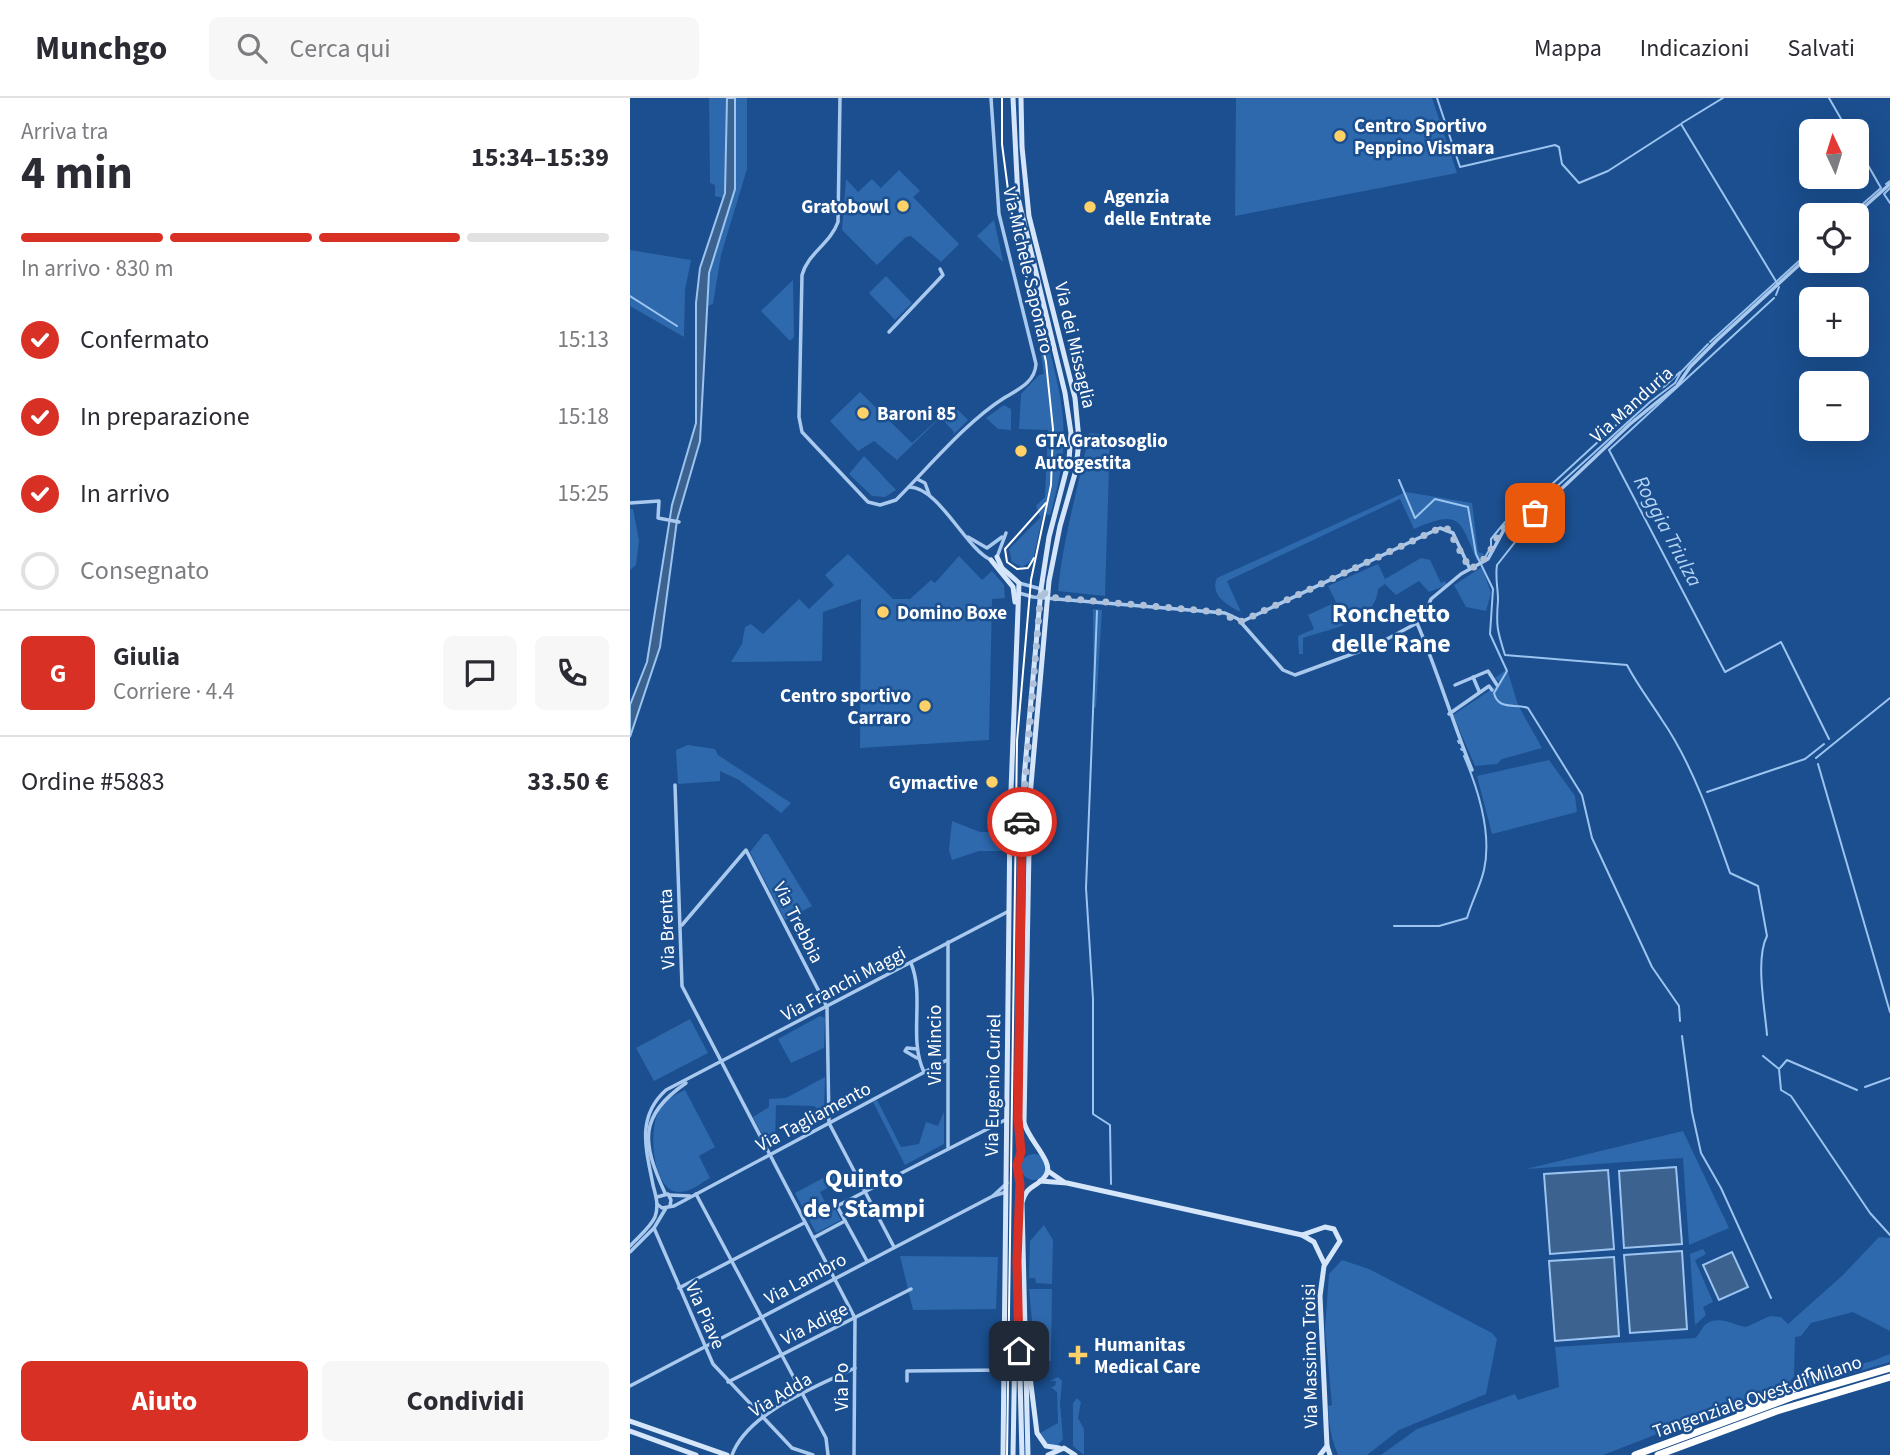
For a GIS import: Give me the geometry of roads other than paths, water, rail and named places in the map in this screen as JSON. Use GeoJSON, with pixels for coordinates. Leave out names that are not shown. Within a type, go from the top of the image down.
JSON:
{"type":"FeatureCollection","features":[{"type":"Feature","properties":{"kind":"highway","name":"Tangenziale Ovest di Milano"},"geometry":{"type":"LineString","coordinates":[[1635,1455],[1710,1425],[1890,1368]]}},
{"type":"Feature","properties":{"kind":"highway"},"geometry":{"type":"LineString","coordinates":[[1710,1425],[1796,1388],[1809,1371]]}},
{"type":"Feature","properties":{"kind":"highway","name":"Tangenziale Ovest di Milano"},"geometry":{"type":"LineString","coordinates":[[1658,1455],[1777,1411],[1890,1377]]}},
{"type":"Feature","properties":{"kind":"main road","name":"Via dei Missaglia"},"geometry":{"type":"LineString","coordinates":[[1013,98],[1018,198],[1065,393],[1070,426],[1069,460],[1049,537],[1041,589],[1023,786],[1018,1118],[1020,1157],[1017,1165],[1020,1176]]}},
{"type":"Feature","properties":{"kind":"main road","name":"Via dei Missaglia"},"geometry":{"type":"LineString","coordinates":[[1021,98],[1022,147],[1030,216],[1079,427],[1076,470],[1060,526],[1048,597],[1030,796],[1024,1122],[1039,1152],[1047,1160],[1048,1171]]}},
{"type":"Feature","properties":{"kind":"main road"},"geometry":{"type":"LineString","coordinates":[[995,556],[1002,568],[1019,583],[1016,626]]}},
{"type":"Feature","properties":{"kind":"main road"},"geometry":{"type":"LineString","coordinates":[[995,556],[1013,587],[1016,626]]}},
{"type":"Feature","properties":{"kind":"main road","name":"Via Eugenio Curiel"},"geometry":{"type":"LineString","coordinates":[[1003,1455],[1009,911],[1016,626]]}},
{"type":"Feature","properties":{"kind":"main road"},"geometry":{"type":"LineString","coordinates":[[1020,1157],[1027,1152],[1039,1152]]}},
{"type":"Feature","properties":{"kind":"main road"},"geometry":{"type":"LineString","coordinates":[[1028,1455],[1022,1203],[1028,1188],[1048,1171],[1067,1183]]}},
{"type":"Feature","properties":{"kind":"main road"},"geometry":{"type":"LineString","coordinates":[[1020,1176],[1028,1182],[1067,1183],[1301,1235],[1314,1242],[1321,1252],[1332,1252],[1339,1241],[1337,1233],[1325,1227],[1317,1232],[1301,1235]]}},
{"type":"Feature","properties":{"kind":"main road","name":"Via Eugenio Curiel"},"geometry":{"type":"LineString","coordinates":[[1020,1176],[1017,1300],[1022,1455]]}},
{"type":"Feature","properties":{"kind":"main road"},"geometry":{"type":"LineString","coordinates":[[1314,1242],[1317,1232]]}},
{"type":"Feature","properties":{"kind":"main road","name":"Via Massimo Troisi"},"geometry":{"type":"LineString","coordinates":[[1321,1252],[1324,1266],[1320,1317],[1327,1446],[1330,1455]]}},
{"type":"Feature","properties":{"kind":"main road","name":"Via Massimo Troisi"},"geometry":{"type":"LineString","coordinates":[[1324,1266],[1332,1252]]}},
{"type":"Feature","properties":{"kind":"main road"},"geometry":{"type":"LineString","coordinates":[[1013,1455],[1017,1300]]}},
{"type":"Feature","properties":{"kind":"main road"},"geometry":{"type":"LineString","coordinates":[[1028,1348],[1037,1433],[1046,1447],[1059,1448],[1075,1455]]}},
{"type":"Feature","properties":{"kind":"main road"},"geometry":{"type":"LineString","coordinates":[[630,1421],[730,1455]]}},
{"type":"Feature","properties":{"kind":"main road"},"geometry":{"type":"LineString","coordinates":[[630,1431],[696,1455]]}},
{"type":"Feature","properties":{"kind":"main road"},"geometry":{"type":"LineString","coordinates":[[1320,1455],[1327,1446]]}},
{"type":"Feature","properties":{"kind":"main road"},"geometry":{"type":"LineString","coordinates":[[1048,1455],[1059,1448]]}},
{"type":"Feature","properties":{"kind":"street"},"geometry":{"type":"LineString","coordinates":[[841,98],[838,222],[831,237],[807,262],[802,275],[800,426],[807,440],[868,502],[889,503],[909,487],[920,487]]}},
{"type":"Feature","properties":{"kind":"street","name":"Via Michele Saponaro"},"geometry":{"type":"LineString","coordinates":[[909,487],[990,407],[1030,381],[1036,370],[997,202],[991,98]]}},
{"type":"Feature","properties":{"kind":"street"},"geometry":{"type":"LineString","coordinates":[[1869,203],[1890,184]]}},
{"type":"Feature","properties":{"kind":"street","name":"Via Manduria"},"geometry":{"type":"LineString","coordinates":[[1048,597],[1219,612],[1240,622],[1286,672],[1305,674],[1374,646],[1424,617],[1430,600],[1470,569],[1484,562],[1506,526],[1538,511],[1630,424],[1677,386],[1690,367],[1717,340],[1799,265]]}},
{"type":"Feature","properties":{"kind":"street"},"geometry":{"type":"LineString","coordinates":[[889,332],[943,275],[940,269]]}},
{"type":"Feature","properties":{"kind":"street"},"geometry":{"type":"LineString","coordinates":[[926,471],[925,483],[929,494]]}},
{"type":"Feature","properties":{"kind":"street"},"geometry":{"type":"LineString","coordinates":[[917,479],[925,483]]}},
{"type":"Feature","properties":{"kind":"street"},"geometry":{"type":"LineString","coordinates":[[917,479],[920,487],[984,554],[995,556]]}},
{"type":"Feature","properties":{"kind":"street"},"geometry":{"type":"LineString","coordinates":[[630,503],[659,501],[657,517],[680,522]]}},
{"type":"Feature","properties":{"kind":"street"},"geometry":{"type":"LineString","coordinates":[[1240,622],[1440,528],[1448,529],[1454,535],[1470,569]]}},
{"type":"Feature","properties":{"kind":"street"},"geometry":{"type":"LineString","coordinates":[[984,554],[1006,533],[995,556]]}},
{"type":"Feature","properties":{"kind":"street"},"geometry":{"type":"LineString","coordinates":[[968,537],[989,547],[995,556]]}},
{"type":"Feature","properties":{"kind":"street"},"geometry":{"type":"LineString","coordinates":[[1019,583],[1041,589],[1048,597],[1019,593],[1013,587],[1019,583]]}},
{"type":"Feature","properties":{"kind":"street"},"geometry":{"type":"LineString","coordinates":[[1417,623],[1443,683],[1449,714],[1472,770]]}},
{"type":"Feature","properties":{"kind":"street"},"geometry":{"type":"LineString","coordinates":[[1455,685],[1488,671],[1497,685]]}},
{"type":"Feature","properties":{"kind":"street"},"geometry":{"type":"LineString","coordinates":[[1472,677],[1479,691]]}},
{"type":"Feature","properties":{"kind":"street"},"geometry":{"type":"LineString","coordinates":[[1449,714],[1479,691],[1489,686],[1492,690]]}},
{"type":"Feature","properties":{"kind":"street","name":"Via Brenta"},"geometry":{"type":"LineString","coordinates":[[675,785],[682,986],[855,1318]]}},
{"type":"Feature","properties":{"kind":"street","name":"Via Trebbia"},"geometry":{"type":"LineString","coordinates":[[680,926],[746,850],[827,1007]]}},
{"type":"Feature","properties":{"kind":"street","name":"Via Franchi Maggi"},"geometry":{"type":"LineString","coordinates":[[657,1204],[644,1135],[646,1118],[657,1098],[666,1090],[1009,911]]}},
{"type":"Feature","properties":{"kind":"street","name":"Via Mincio"},"geometry":{"type":"LineString","coordinates":[[948,942],[948,1148]]}},
{"type":"Feature","properties":{"kind":"street"},"geometry":{"type":"LineString","coordinates":[[911,963],[917,977],[917,1058],[923,1072]]}},
{"type":"Feature","properties":{"kind":"street"},"geometry":{"type":"LineString","coordinates":[[827,1007],[829,1123],[894,1247]]}},
{"type":"Feature","properties":{"kind":"street"},"geometry":{"type":"LineString","coordinates":[[917,1049],[906,1048],[905,1051],[917,1058]]}},
{"type":"Feature","properties":{"kind":"street","name":"Via Tagliamento"},"geometry":{"type":"LineString","coordinates":[[668,1207],[947,1060]]}},
{"type":"Feature","properties":{"kind":"street","name":"Via Franchi Maggi"},"geometry":{"type":"LineString","coordinates":[[668,1207],[671,1200],[656,1176],[649,1125],[662,1101],[690,1079]]}},
{"type":"Feature","properties":{"kind":"street"},"geometry":{"type":"LineString","coordinates":[[867,1261],[837,1206],[1007,1119]]}},
{"type":"Feature","properties":{"kind":"street"},"geometry":{"type":"LineString","coordinates":[[993,1196],[1007,1183]]}},
{"type":"Feature","properties":{"kind":"street"},"geometry":{"type":"LineString","coordinates":[[993,1196],[1006,1192]]}},
{"type":"Feature","properties":{"kind":"street"},"geometry":{"type":"LineString","coordinates":[[657,1197],[666,1194],[694,1194],[826,1438],[828,1455]]}},
{"type":"Feature","properties":{"kind":"street"},"geometry":{"type":"LineString","coordinates":[[993,1196],[1006,1201]]}},
{"type":"Feature","properties":{"kind":"street","name":"Via Lambro"},"geometry":{"type":"LineString","coordinates":[[630,1387],[993,1196]]}},
{"type":"Feature","properties":{"kind":"street"},"geometry":{"type":"LineString","coordinates":[[657,1204],[668,1207],[654,1228],[631,1247],[653,1220],[657,1204]]}},
{"type":"Feature","properties":{"kind":"street"},"geometry":{"type":"LineString","coordinates":[[815,1237],[845,1221]]}},
{"type":"Feature","properties":{"kind":"street"},"geometry":{"type":"LineString","coordinates":[[679,1288],[805,1223]]}},
{"type":"Feature","properties":{"kind":"street","name":"Via Piave"},"geometry":{"type":"LineString","coordinates":[[654,1228],[704,1348],[728,1382],[792,1448],[813,1455]]}},
{"type":"Feature","properties":{"kind":"street","name":"Via Adige"},"geometry":{"type":"LineString","coordinates":[[728,1382],[911,1289]]}},
{"type":"Feature","properties":{"kind":"street","name":"Via Po"},"geometry":{"type":"LineString","coordinates":[[855,1318],[855,1455]]}},
{"type":"Feature","properties":{"kind":"street","name":"Via Adda"},"geometry":{"type":"LineString","coordinates":[[730,1455],[737,1441],[762,1417],[855,1368]]}},
{"type":"Feature","properties":{"kind":"street"},"geometry":{"type":"LineString","coordinates":[[907,1381],[906,1371],[1004,1370]]}},
{"type":"Feature","properties":{"kind":"waterway","name":"Roggia Triulza"},"geometry":{"type":"LineString","coordinates":[[1437,98],[1460,167],[1555,145],[1559,147],[1562,164],[1579,183],[1608,171],[1681,124],[1777,283]]}},
{"type":"Feature","properties":{"kind":"waterway","name":"Roggia Triulza"},"geometry":{"type":"LineString","coordinates":[[1682,123],[1723,98]]}},
{"type":"Feature","properties":{"kind":"waterway","name":"Roggia Triulza"},"geometry":{"type":"LineString","coordinates":[[1829,98],[1841,119]]}},
{"type":"Feature","properties":{"kind":"waterway","name":"Roggia Triulza"},"geometry":{"type":"LineString","coordinates":[[1864,203],[1881,188],[1869,167]]}},
{"type":"Feature","properties":{"kind":"waterway"},"geometry":{"type":"LineString","coordinates":[[1886,184],[1890,181]]}},
{"type":"Feature","properties":{"kind":"waterway","name":"Roggia Triulza"},"geometry":{"type":"LineString","coordinates":[[1890,188],[1884,194],[1890,203]]}},
{"type":"Feature","properties":{"kind":"waterway","name":"Roggia Triulza"},"geometry":{"type":"LineString","coordinates":[[1710,342],[1799,261]]}},
{"type":"Feature","properties":{"kind":"waterway","name":"Roggia Triulza"},"geometry":{"type":"LineString","coordinates":[[1776,295],[1779,287]]}},
{"type":"Feature","properties":{"kind":"waterway"},"geometry":{"type":"LineString","coordinates":[[630,296],[677,326]]}},
{"type":"Feature","properties":{"kind":"waterway","name":"Roggia Triulza"},"geometry":{"type":"LineString","coordinates":[[1774,298],[1609,450],[1725,672],[1781,642],[1829,739]]}},
{"type":"Feature","properties":{"kind":"waterway"},"geometry":{"type":"LineString","coordinates":[[1484,559],[1491,547],[1491,539],[1505,522],[1543,499],[1650,402],[1675,383],[1681,372],[1708,344]]}},
{"type":"Feature","properties":{"kind":"waterway"},"geometry":{"type":"LineString","coordinates":[[1538,497],[1650,394],[1665,386],[1680,372]]}},
{"type":"Feature","properties":{"kind":"waterway"},"geometry":{"type":"LineString","coordinates":[[1399,480],[1415,518],[1435,499],[1468,507],[1476,554],[1493,589],[1490,634],[1507,671],[1494,693],[1496,699],[1503,704],[1528,708],[1582,795],[1592,838],[1652,967],[1679,1006],[1680,1021]]}},
{"type":"Feature","properties":{"kind":"waterway"},"geometry":{"type":"LineString","coordinates":[[1536,509],[1543,500]]}},
{"type":"Feature","properties":{"kind":"waterway"},"geometry":{"type":"LineString","coordinates":[[1530,523],[1497,565],[1497,622],[1505,655],[1627,665],[1683,755],[1701,794],[1730,873],[1758,886],[1767,936],[1763,946],[1761,971],[1767,1035]]}},
{"type":"Feature","properties":{"kind":"waterway"},"geometry":{"type":"LineString","coordinates":[[1097,611],[1086,888],[1093,999],[1093,1114],[1110,1125],[1111,1184]]}},
{"type":"Feature","properties":{"kind":"waterway"},"geometry":{"type":"LineString","coordinates":[[1816,758],[1890,698]]}},
{"type":"Feature","properties":{"kind":"waterway","name":"Roggia Triulza"},"geometry":{"type":"LineString","coordinates":[[1707,792],[1805,759],[1824,744]]}},
{"type":"Feature","properties":{"kind":"waterway"},"geometry":{"type":"LineString","coordinates":[[1394,926],[1439,926],[1467,918],[1484,870],[1486,842],[1479,797],[1464,756]]}},
{"type":"Feature","properties":{"kind":"waterway"},"geometry":{"type":"LineString","coordinates":[[1818,764],[1890,1012]]}},
{"type":"Feature","properties":{"kind":"waterway"},"geometry":{"type":"LineString","coordinates":[[1682,1036],[1692,1112],[1701,1153],[1721,1188],[1771,1298]]}},
{"type":"Feature","properties":{"kind":"waterway","name":"Roggia Triulza"},"geometry":{"type":"LineString","coordinates":[[1763,1056],[1779,1069],[1781,1090],[1791,1096],[1870,1213],[1890,1235]]}},
{"type":"Feature","properties":{"kind":"waterway"},"geometry":{"type":"LineString","coordinates":[[1780,1068],[1787,1060],[1857,1090]]}},
{"type":"Feature","properties":{"kind":"waterway"},"geometry":{"type":"LineString","coordinates":[[1865,1087],[1890,1078]]}},
{"type":"Feature","properties":{"kind":"tram line"},"geometry":{"type":"LineString","coordinates":[[1002,98],[1002,144],[1010,205],[1046,362],[1053,429],[1051,485],[1031,580],[1017,741],[1007,1455]]}},
{"type":"Feature","properties":{"kind":"tram line"},"geometry":{"type":"LineString","coordinates":[[1034,558],[1028,568],[1017,569],[1007,562],[1005,549],[1046,503]]}},
{"type":"Feature","properties":{"kind":"place","name":"Centro Sportivo Peppino Vismara"},"geometry":{"type":"Point","coordinates":[1340,136]}},
{"type":"Feature","properties":{"kind":"place","name":"Gratobowl"},"geometry":{"type":"Point","coordinates":[903,206]}},
{"type":"Feature","properties":{"kind":"place","name":"Agenzia delle Entrate"},"geometry":{"type":"Point","coordinates":[1090,207]}},
{"type":"Feature","properties":{"kind":"place","name":"Baroni 85"},"geometry":{"type":"Point","coordinates":[863,413]}},
{"type":"Feature","properties":{"kind":"place","name":"GTA Gratosoglio Autogestita"},"geometry":{"type":"Point","coordinates":[1021,451]}},
{"type":"Feature","properties":{"kind":"place","name":"Domino Boxe"},"geometry":{"type":"Point","coordinates":[883,612]}},
{"type":"Feature","properties":{"kind":"place","name":"Centro sportivo Carraro"},"geometry":{"type":"Point","coordinates":[925,706]}},
{"type":"Feature","properties":{"kind":"place","name":"Gymactive"},"geometry":{"type":"Point","coordinates":[992,782]}},
{"type":"Feature","properties":{"kind":"place","name":"Humanitas Medical Care"},"geometry":{"type":"Point","coordinates":[1078,1355]}},
{"type":"Feature","properties":{"kind":"district","name":"Ronchetto delle Rane"},"geometry":{"type":"Point","coordinates":[1391,628]}},
{"type":"Feature","properties":{"kind":"district","name":"Quinto de' Stampi"},"geometry":{"type":"Point","coordinates":[864,1193]}}]}
